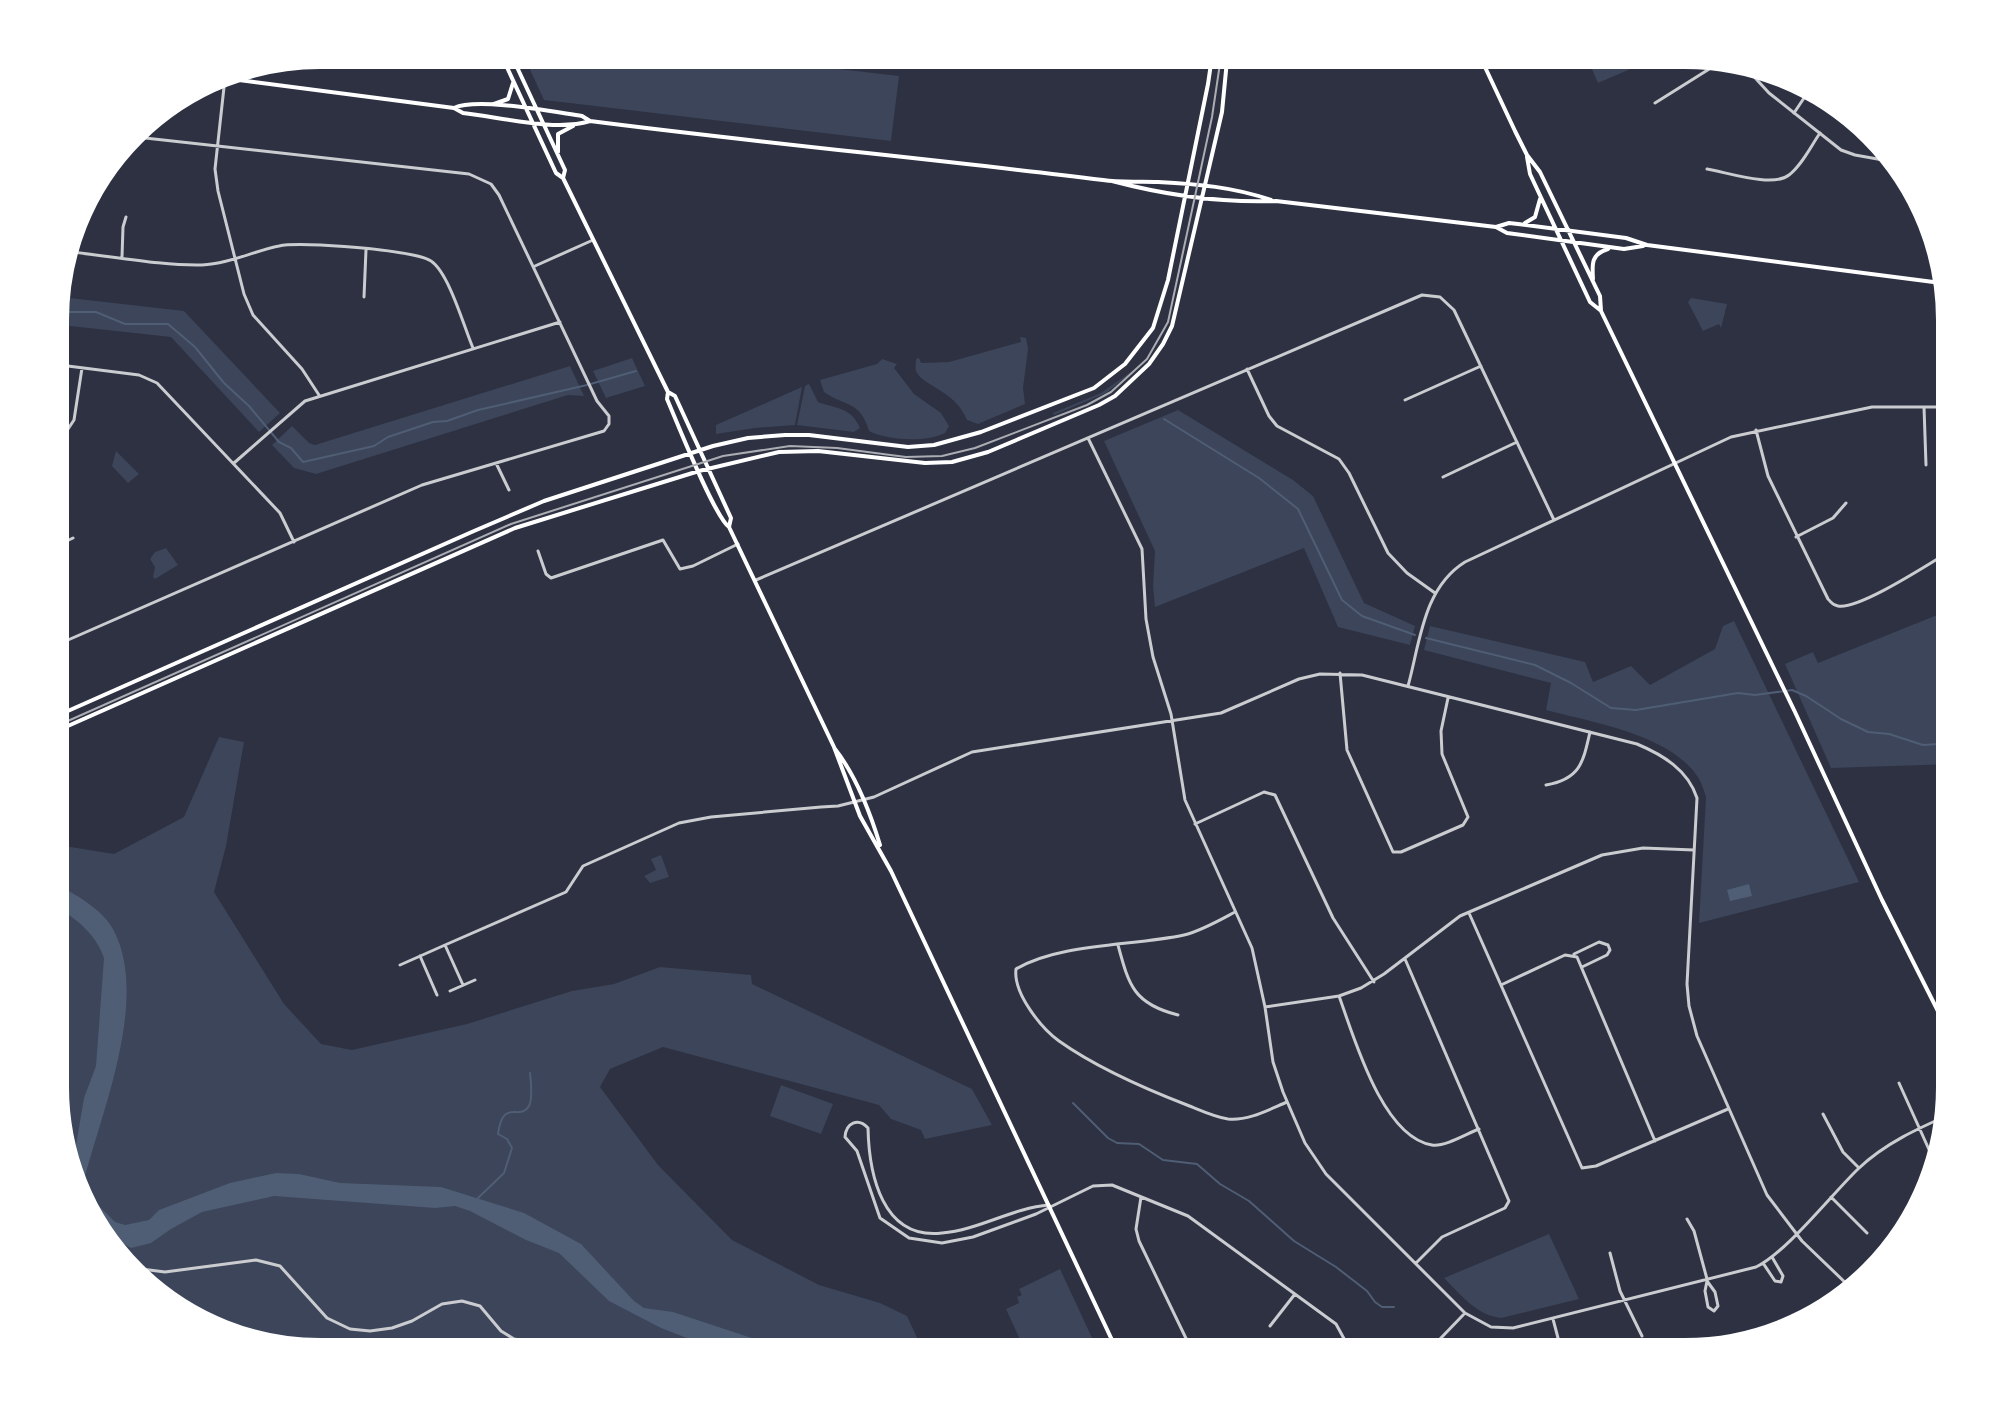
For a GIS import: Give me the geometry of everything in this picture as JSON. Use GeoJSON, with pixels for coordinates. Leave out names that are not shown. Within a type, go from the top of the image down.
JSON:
{"type":"FeatureCollection","features":[{"type":"Feature","properties":{"kind":"main road"},"geometry":{"type":"LineString","coordinates":[[506,65],[556,173],[563,178],[668,392],[667,399],[699,471],[756,580],[834,747],[854,803],[882,852],[1113,1343]]}},
{"type":"Feature","properties":{"kind":"main road"},"geometry":{"type":"LineString","coordinates":[[516,65],[565,170],[563,178]]}},
{"type":"Feature","properties":{"kind":"main road"},"geometry":{"type":"LineString","coordinates":[[65,712],[516,513],[700,449],[748,438],[785,435],[908,447],[934,445],[981,432],[1094,388],[1125,364],[1153,328],[1168,280],[1210,65]]}},
{"type":"Feature","properties":{"kind":"main road"},"geometry":{"type":"LineString","coordinates":[[65,727],[515,528],[765,453],[841,453],[908,463],[952,462],[988,452],[1099,405],[1140,375],[1163,344],[1179,299],[1206,186],[1226,87],[1227,65]]}},
{"type":"Feature","properties":{"kind":"main road"},"geometry":{"type":"LineString","coordinates":[[1484,65],[1600,296],[1601,311],[1940,1016]]}},
{"type":"Feature","properties":{"kind":"main road"},"geometry":{"type":"LineString","coordinates":[[234,79],[454,108],[463,113],[579,125]]}},
{"type":"Feature","properties":{"kind":"main road"},"geometry":{"type":"LineString","coordinates":[[489,105],[508,99],[514,81]]}},
{"type":"Feature","properties":{"kind":"main road"},"geometry":{"type":"LineString","coordinates":[[454,108],[464,103],[489,105],[582,116],[590,121],[1112,181],[1242,190],[1276,201]]}},
{"type":"Feature","properties":{"kind":"main road"},"geometry":{"type":"LineString","coordinates":[[557,154],[558,134],[566,128],[590,121]]}},
{"type":"Feature","properties":{"kind":"main road"},"geometry":{"type":"LineString","coordinates":[[1527,155],[1530,174],[1561,241],[1590,302],[1601,311]]}},
{"type":"Feature","properties":{"kind":"main road"},"geometry":{"type":"LineString","coordinates":[[1112,181],[1185,196],[1240,202],[1276,201],[1496,227],[1507,233],[1612,248],[1647,245]]}},
{"type":"Feature","properties":{"kind":"main road"},"geometry":{"type":"LineString","coordinates":[[1518,224],[1535,217],[1540,195]]}},
{"type":"Feature","properties":{"kind":"main road"},"geometry":{"type":"LineString","coordinates":[[1496,227],[1518,224],[1626,238],[1647,245],[1938,283]]}},
{"type":"Feature","properties":{"kind":"main road"},"geometry":{"type":"LineString","coordinates":[[1593,282],[1595,256],[1612,248]]}},
{"type":"Feature","properties":{"kind":"main road"},"geometry":{"type":"LineString","coordinates":[[668,392],[675,396],[709,468],[731,518],[729,527]]}},
{"type":"Feature","properties":{"kind":"main road"},"geometry":{"type":"LineString","coordinates":[[834,747],[846,763],[864,800],[882,852]]}},
{"type":"Feature","properties":{"kind":"street"},"geometry":{"type":"LineString","coordinates":[[1655,103],[1713,66]]}},
{"type":"Feature","properties":{"kind":"street"},"geometry":{"type":"LineString","coordinates":[[1748,73],[1848,154],[1885,160]]}},
{"type":"Feature","properties":{"kind":"street"},"geometry":{"type":"LineString","coordinates":[[224,82],[215,169],[244,294],[253,315],[302,369],[319,395]]}},
{"type":"Feature","properties":{"kind":"street"},"geometry":{"type":"LineString","coordinates":[[1794,113],[1806,95]]}},
{"type":"Feature","properties":{"kind":"street"},"geometry":{"type":"LineString","coordinates":[[1707,169],[1770,181],[1783,179],[1792,173],[1820,133]]}},
{"type":"Feature","properties":{"kind":"street"},"geometry":{"type":"LineString","coordinates":[[64,642],[422,485],[608,429],[609,416],[595,396],[535,266],[491,184],[469,174],[141,137]]}},
{"type":"Feature","properties":{"kind":"street"},"geometry":{"type":"LineString","coordinates":[[1879,159],[1880,154]]}},
{"type":"Feature","properties":{"kind":"street"},"geometry":{"type":"LineString","coordinates":[[122,257],[126,217]]}},
{"type":"Feature","properties":{"kind":"street"},"geometry":{"type":"LineString","coordinates":[[535,266],[594,240]]}},
{"type":"Feature","properties":{"kind":"street"},"geometry":{"type":"LineString","coordinates":[[74,252],[195,265],[220,263],[290,244],[414,255],[433,262],[461,313],[473,348]]}},
{"type":"Feature","properties":{"kind":"street"},"geometry":{"type":"LineString","coordinates":[[364,297],[366,250]]}},
{"type":"Feature","properties":{"kind":"street"},"geometry":{"type":"LineString","coordinates":[[756,580],[1415,297],[1428,295],[1445,300],[1454,310],[1554,520]]}},
{"type":"Feature","properties":{"kind":"street"},"geometry":{"type":"LineString","coordinates":[[234,463],[305,401],[560,322]]}},
{"type":"Feature","properties":{"kind":"street"},"geometry":{"type":"LineString","coordinates":[[64,366],[146,376],[163,388],[280,513],[294,542]]}},
{"type":"Feature","properties":{"kind":"street"},"geometry":{"type":"LineString","coordinates":[[1405,400],[1481,366]]}},
{"type":"Feature","properties":{"kind":"street"},"geometry":{"type":"LineString","coordinates":[[64,435],[74,420],[82,368]]}},
{"type":"Feature","properties":{"kind":"street"},"geometry":{"type":"LineString","coordinates":[[1247,369],[1269,416],[1277,426],[1339,459],[1388,553],[1397,565],[1435,593]]}},
{"type":"Feature","properties":{"kind":"street"},"geometry":{"type":"LineString","coordinates":[[1408,686],[1435,593],[1450,573],[1465,562],[1731,437],[1872,407],[1940,407]]}},
{"type":"Feature","properties":{"kind":"street"},"geometry":{"type":"LineString","coordinates":[[1924,407],[1926,465]]}},
{"type":"Feature","properties":{"kind":"street"},"geometry":{"type":"LineString","coordinates":[[1756,430],[1768,476],[1830,602],[1843,606],[1879,592],[1940,557]]}},
{"type":"Feature","properties":{"kind":"street"},"geometry":{"type":"LineString","coordinates":[[1088,438],[1142,549],[1146,619],[1172,721],[1182,786],[1195,824],[1257,964],[1273,1062],[1287,1102],[1305,1143],[1326,1174],[1465,1313],[1482,1324],[1501,1329],[1707,1281],[1763,1263],[1882,1149],[1938,1120]]}},
{"type":"Feature","properties":{"kind":"street"},"geometry":{"type":"LineString","coordinates":[[1443,477],[1517,442]]}},
{"type":"Feature","properties":{"kind":"street"},"geometry":{"type":"LineString","coordinates":[[496,463],[509,490]]}},
{"type":"Feature","properties":{"kind":"street"},"geometry":{"type":"LineString","coordinates":[[1796,537],[1833,518],[1846,503]]}},
{"type":"Feature","properties":{"kind":"street"},"geometry":{"type":"LineString","coordinates":[[64,542],[73,538]]}},
{"type":"Feature","properties":{"kind":"street"},"geometry":{"type":"LineString","coordinates":[[538,551],[546,574],[551,578],[663,540],[680,569],[738,544]]}},
{"type":"Feature","properties":{"kind":"street"},"geometry":{"type":"LineString","coordinates":[[1340,673],[1347,750],[1393,852],[1401,852],[1459,827],[1468,817],[1442,754],[1441,731],[1448,697]]}},
{"type":"Feature","properties":{"kind":"street"},"geometry":{"type":"LineString","coordinates":[[400,965],[569,890],[583,866],[679,823],[723,815],[854,803],[972,752],[1221,713],[1299,679],[1320,674],[1362,675],[1590,732],[1653,751],[1686,776],[1697,798],[1687,984],[1689,1006],[1703,1052],[1767,1195],[1796,1232],[1848,1285]]}},
{"type":"Feature","properties":{"kind":"street"},"geometry":{"type":"LineString","coordinates":[[1546,785],[1560,782],[1575,773],[1585,755],[1590,732]]}},
{"type":"Feature","properties":{"kind":"street"},"geometry":{"type":"LineString","coordinates":[[1195,824],[1264,792],[1275,795],[1333,918],[1374,982]]}},
{"type":"Feature","properties":{"kind":"street"},"geometry":{"type":"LineString","coordinates":[[1265,1007],[1339,996],[1374,982],[1444,927],[1469,913],[1602,855],[1643,848],[1695,850]]}},
{"type":"Feature","properties":{"kind":"street"},"geometry":{"type":"LineString","coordinates":[[1235,912],[1185,934],[1053,955],[1026,963],[1016,969],[1015,976],[1026,1004],[1058,1041],[1144,1088],[1219,1117],[1241,1118],[1287,1102]]}},
{"type":"Feature","properties":{"kind":"street"},"geometry":{"type":"LineString","coordinates":[[1469,913],[1579,1166],[1588,1169],[1728,1109]]}},
{"type":"Feature","properties":{"kind":"street"},"geometry":{"type":"LineString","coordinates":[[1501,985],[1599,942],[1608,945],[1610,950],[1607,955],[1582,967]]}},
{"type":"Feature","properties":{"kind":"street"},"geometry":{"type":"LineString","coordinates":[[445,945],[463,985]]}},
{"type":"Feature","properties":{"kind":"street"},"geometry":{"type":"LineString","coordinates":[[1118,945],[1127,980],[1139,998],[1157,1010],[1178,1015]]}},
{"type":"Feature","properties":{"kind":"street"},"geometry":{"type":"LineString","coordinates":[[1572,955],[1582,967],[1655,1141]]}},
{"type":"Feature","properties":{"kind":"street"},"geometry":{"type":"LineString","coordinates":[[420,956],[437,995]]}},
{"type":"Feature","properties":{"kind":"street"},"geometry":{"type":"LineString","coordinates":[[1405,959],[1508,1197],[1508,1205],[1442,1237],[1416,1263]]}},
{"type":"Feature","properties":{"kind":"street"},"geometry":{"type":"LineString","coordinates":[[450,991],[475,980]]}},
{"type":"Feature","properties":{"kind":"street"},"geometry":{"type":"LineString","coordinates":[[1339,996],[1359,1055],[1381,1100],[1398,1123],[1417,1139],[1435,1146],[1479,1129]]}},
{"type":"Feature","properties":{"kind":"street"},"geometry":{"type":"LineString","coordinates":[[1899,1083],[1931,1155]]}},
{"type":"Feature","properties":{"kind":"street"},"geometry":{"type":"LineString","coordinates":[[1823,1114],[1843,1152],[1859,1168]]}},
{"type":"Feature","properties":{"kind":"street"},"geometry":{"type":"LineString","coordinates":[[1049,1205],[942,1234],[923,1233],[889,1214],[875,1181],[868,1128],[861,1123],[849,1125],[845,1137],[857,1151],[880,1218],[909,1238],[942,1243],[973,1237],[1036,1214],[1049,1205],[1103,1184],[1188,1216],[1336,1324],[1346,1343]]}},
{"type":"Feature","properties":{"kind":"street"},"geometry":{"type":"LineString","coordinates":[[1141,1197],[1136,1229],[1139,1241],[1188,1343]]}},
{"type":"Feature","properties":{"kind":"street"},"geometry":{"type":"LineString","coordinates":[[1831,1197],[1867,1233]]}},
{"type":"Feature","properties":{"kind":"street"},"geometry":{"type":"LineString","coordinates":[[1687,1219],[1694,1231],[1707,1281],[1715,1292],[1716,1311],[1709,1308],[1705,1291],[1707,1281]]}},
{"type":"Feature","properties":{"kind":"street"},"geometry":{"type":"LineString","coordinates":[[970,1227],[973,1237]]}},
{"type":"Feature","properties":{"kind":"street"},"geometry":{"type":"LineString","coordinates":[[1610,1253],[1619,1289],[1642,1336]]}},
{"type":"Feature","properties":{"kind":"street"},"geometry":{"type":"LineString","coordinates":[[1763,1263],[1775,1281],[1782,1281],[1783,1275],[1772,1257]]}},
{"type":"Feature","properties":{"kind":"street"},"geometry":{"type":"LineString","coordinates":[[140,1269],[165,1272],[256,1260],[280,1266],[327,1318],[350,1329],[370,1331],[392,1328],[442,1304],[462,1301],[480,1306],[501,1331],[514,1339]]}},
{"type":"Feature","properties":{"kind":"street"},"geometry":{"type":"LineString","coordinates":[[1270,1326],[1295,1294]]}},
{"type":"Feature","properties":{"kind":"street"},"geometry":{"type":"LineString","coordinates":[[1432,1343],[1440,1339],[1465,1313]]}},
{"type":"Feature","properties":{"kind":"street"},"geometry":{"type":"LineString","coordinates":[[1553,1319],[1559,1343]]}},
{"type":"Feature","properties":{"kind":"street"},"geometry":{"type":"LineString","coordinates":[[497,1342],[514,1339],[533,1342]]}},
{"type":"Feature","properties":{"kind":"shaded area"},"geometry":{"type":"Polygon","coordinates":[[[528,65],[805,65],[899,76],[891,141],[544,100],[528,65]]]}},
{"type":"Feature","properties":{"kind":"shaded area"},"geometry":{"type":"Polygon","coordinates":[[[1590,65],[1640,65],[1598,83],[1590,65]]]}},
{"type":"Feature","properties":{"kind":"shaded area"},"geometry":{"type":"Polygon","coordinates":[[[65,298],[184,311],[280,413],[259,432],[171,337],[64,325],[65,298]]]}},
{"type":"Feature","properties":{"kind":"shaded area"},"geometry":{"type":"Polygon","coordinates":[[[1691,298],[1727,304],[1721,328],[1719,324],[1703,331],[1688,302],[1691,298]]]}},
{"type":"Feature","properties":{"kind":"shaded area"},"geometry":{"type":"Polygon","coordinates":[[[1020,337],[1026,338],[1028,349],[1023,388],[1025,404],[978,424],[967,420],[955,402],[916,371],[916,359],[919,358],[921,363],[949,362],[1021,342],[1020,337]]]}},
{"type":"Feature","properties":{"kind":"shaded area"},"geometry":{"type":"Polygon","coordinates":[[[632,358],[645,386],[606,398],[593,371],[632,358]]]}},
{"type":"Feature","properties":{"kind":"shaded area"},"geometry":{"type":"Polygon","coordinates":[[[882,359],[897,364],[894,368],[914,394],[941,413],[949,426],[945,433],[917,439],[876,434],[869,431],[856,409],[824,392],[820,380],[877,364],[882,359]]]}},
{"type":"Feature","properties":{"kind":"shaded area"},"geometry":{"type":"Polygon","coordinates":[[[570,366],[584,396],[568,395],[316,474],[294,468],[272,445],[292,426],[315,445],[570,366]]]}},
{"type":"Feature","properties":{"kind":"shaded area"},"geometry":{"type":"Polygon","coordinates":[[[1135,369],[1106,393],[1054,415],[1101,393],[1135,369]]]}},
{"type":"Feature","properties":{"kind":"shaded area"},"geometry":{"type":"Polygon","coordinates":[[[809,384],[818,402],[848,412],[860,428],[854,432],[797,425],[805,386],[809,384]]]}},
{"type":"Feature","properties":{"kind":"shaded area"},"geometry":{"type":"Polygon","coordinates":[[[802,387],[795,425],[716,434],[716,425],[802,387]]]}},
{"type":"Feature","properties":{"kind":"shaded area"},"geometry":{"type":"Polygon","coordinates":[[[1178,410],[1293,480],[1313,496],[1364,603],[1415,626],[1410,645],[1338,627],[1304,548],[1155,607],[1155,551],[1104,441],[1178,410]]]}},
{"type":"Feature","properties":{"kind":"shaded area"},"geometry":{"type":"Polygon","coordinates":[[[116,451],[139,474],[128,483],[112,466],[116,451]]]}},
{"type":"Feature","properties":{"kind":"shaded area"},"geometry":{"type":"Polygon","coordinates":[[[166,548],[178,565],[155,579],[155,567],[150,559],[155,552],[166,548]]]}},
{"type":"Feature","properties":{"kind":"shaded area"},"geometry":{"type":"Polygon","coordinates":[[[1940,614],[1940,764],[1831,768],[1785,664],[1813,652],[1818,663],[1940,614]]]}},
{"type":"Feature","properties":{"kind":"shaded area"},"geometry":{"type":"Polygon","coordinates":[[[1734,621],[1859,882],[1699,923],[1706,797],[1699,779],[1687,764],[1670,751],[1630,732],[1546,710],[1551,683],[1424,650],[1430,626],[1585,662],[1593,682],[1631,666],[1650,685],[1715,649],[1723,626],[1734,621]]]}},
{"type":"Feature","properties":{"kind":"shaded area"},"geometry":{"type":"Polygon","coordinates":[[[219,737],[244,742],[226,846],[214,892],[284,1004],[321,1044],[352,1050],[467,1024],[572,991],[614,984],[660,967],[751,975],[752,984],[972,1089],[992,1125],[925,1139],[921,1130],[891,1119],[879,1105],[663,1047],[610,1069],[600,1087],[658,1165],[732,1240],[819,1285],[880,1303],[907,1316],[919,1342],[303,1342],[270,1338],[222,1324],[164,1290],[127,1256],[98,1215],[83,1185],[69,1137],[65,1104],[65,846],[114,854],[184,817],[219,737]]]}},
{"type":"Feature","properties":{"kind":"shaded area"},"geometry":{"type":"Polygon","coordinates":[[[661,855],[669,877],[650,883],[644,876],[656,870],[651,859],[661,855]]]}},
{"type":"Feature","properties":{"kind":"shaded area"},"geometry":{"type":"Polygon","coordinates":[[[1749,884],[1752,896],[1730,901],[1727,890],[1749,884]]]}},
{"type":"Feature","properties":{"kind":"shaded area"},"geometry":{"type":"Polygon","coordinates":[[[65,890],[96,909],[109,923],[123,958],[127,989],[125,1021],[111,1089],[84,1180],[97,1204],[115,1222],[125,1225],[149,1220],[159,1210],[230,1183],[276,1173],[299,1174],[340,1183],[441,1187],[524,1213],[581,1244],[644,1308],[673,1312],[765,1342],[698,1342],[661,1328],[609,1301],[559,1253],[455,1206],[435,1208],[274,1196],[202,1212],[151,1243],[131,1248],[114,1239],[83,1185],[74,1157],[84,1098],[96,1066],[104,958],[84,927],[65,913],[65,890]]]}},
{"type":"Feature","properties":{"kind":"shaded area"},"geometry":{"type":"Polygon","coordinates":[[[781,1085],[833,1104],[821,1134],[770,1116],[781,1085]]]}},
{"type":"Feature","properties":{"kind":"shaded area"},"geometry":{"type":"Polygon","coordinates":[[[1549,1234],[1579,1299],[1501,1318],[1476,1309],[1444,1278],[1549,1234]]]}},
{"type":"Feature","properties":{"kind":"shaded area"},"geometry":{"type":"Polygon","coordinates":[[[1060,1269],[1094,1343],[1021,1343],[1006,1309],[1019,1303],[1017,1297],[1022,1295],[1019,1289],[1060,1269]]]}},
{"type":"Feature","properties":{"kind":"waterway"},"geometry":{"type":"LineString","coordinates":[[64,312],[96,312],[125,324],[168,324],[195,347],[279,442],[291,448],[303,462],[374,446],[388,437],[433,422],[447,421],[478,410],[636,371]]}},
{"type":"Feature","properties":{"kind":"waterway"},"geometry":{"type":"LineString","coordinates":[[1164,419],[1259,478],[1298,509],[1342,600],[1362,616],[1415,635]]}},
{"type":"Feature","properties":{"kind":"waterway"},"geometry":{"type":"LineString","coordinates":[[1426,638],[1535,665],[1611,708],[1636,710],[1738,693],[1755,695],[1792,690],[1868,732],[1889,734],[1923,745],[1940,744]]}},
{"type":"Feature","properties":{"kind":"waterway"},"geometry":{"type":"LineString","coordinates":[[478,1198],[504,1173],[512,1148],[507,1139],[498,1134],[500,1123],[507,1113],[521,1112],[529,1106],[530,1073]]}},
{"type":"Feature","properties":{"kind":"waterway"},"geometry":{"type":"LineString","coordinates":[[1073,1103],[1117,1143],[1139,1144],[1163,1160],[1197,1164],[1220,1184],[1249,1201],[1294,1241],[1367,1291],[1375,1302],[1382,1307],[1394,1307]]}},
{"type":"Feature","properties":{"kind":"tram line"},"geometry":{"type":"LineString","coordinates":[[65,722],[511,524],[723,456],[790,446],[837,448],[906,457],[942,456],[975,448],[1087,405],[1111,392],[1147,359],[1168,322],[1212,117],[1220,65]]}}]}
